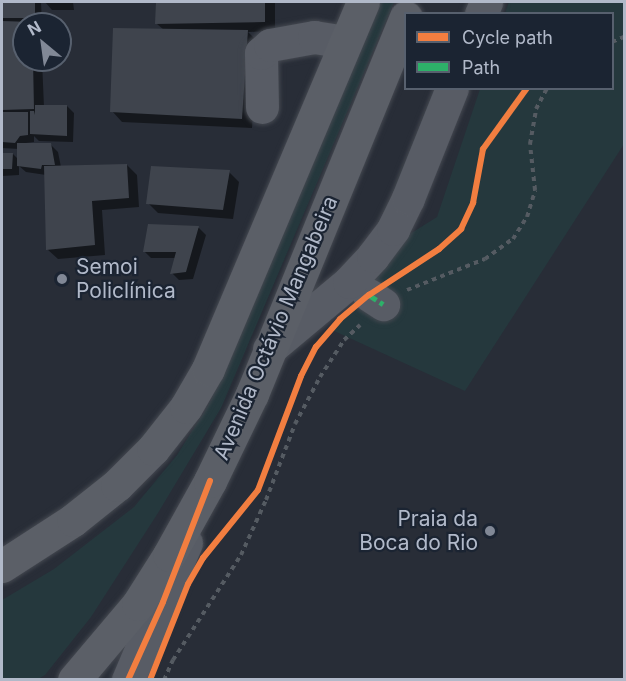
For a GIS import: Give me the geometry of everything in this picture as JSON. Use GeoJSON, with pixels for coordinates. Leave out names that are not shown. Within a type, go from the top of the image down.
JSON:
{"type":"FeatureCollection","features":[{"type":"Feature","properties":{"kind":"main road"},"geometry":{"type":"LineString","coordinates":[[2,566],[73,520],[117,484],[153,449],[186,407],[208,369],[363,2]]}},
{"type":"Feature","properties":{"kind":"main road","name":"Avenida Octávio Mangabeira"},"geometry":{"type":"LineString","coordinates":[[74,680],[138,604],[169,555],[210,481],[252,394],[268,349],[404,20]]}},
{"type":"Feature","properties":{"kind":"street"},"geometry":{"type":"LineString","coordinates":[[262,107],[261,53],[270,45],[314,37],[346,42]]}},
{"type":"Feature","properties":{"kind":"street"},"geometry":{"type":"LineString","coordinates":[[268,349],[349,282],[373,256],[393,229],[408,198],[451,90]]}},
{"type":"Feature","properties":{"kind":"street"},"geometry":{"type":"LineString","coordinates":[[128,680],[163,602],[210,481]]}},
{"type":"Feature","properties":{"kind":"path"},"geometry":{"type":"LineString","coordinates":[[164,680],[173,660],[240,555],[266,500],[295,424],[320,377],[344,340],[376,300],[486,259],[513,239],[527,217],[535,189],[530,144],[536,109],[546,90]]}},
{"type":"Feature","properties":{"kind":"green space"},"geometry":{"type":"Polygon","coordinates":[[[381,2],[394,2],[221,408],[158,513],[91,617],[45,675],[38,679],[2,679],[2,600],[54,569],[134,507],[177,455],[209,404],[381,2]]]}},
{"type":"Feature","properties":{"kind":"green space"},"geometry":{"type":"Polygon","coordinates":[[[509,2],[624,2],[624,144],[465,391],[332,330],[397,242],[437,217],[480,90],[614,90],[614,12],[505,12],[509,2]]]}},
{"type":"Feature","properties":{"kind":"building"},"geometry":{"type":"Polygon","coordinates":[[[2,2],[35,2],[35,12],[12,12],[12,18],[2,18],[2,2]]]}},
{"type":"Feature","properties":{"kind":"building"},"geometry":{"type":"Polygon","coordinates":[[[156,2],[265,2],[265,22],[155,24],[156,2]]]}},
{"type":"Feature","properties":{"kind":"building"},"geometry":{"type":"Polygon","coordinates":[[[2,21],[12,21],[12,72],[33,72],[34,109],[2,110],[2,21]]]}},
{"type":"Feature","properties":{"kind":"building"},"geometry":{"type":"Polygon","coordinates":[[[113,28],[248,30],[242,119],[110,112],[113,28]]]}},
{"type":"Feature","properties":{"kind":"building"},"geometry":{"type":"Polygon","coordinates":[[[35,105],[67,105],[67,136],[30,134],[30,111],[34,111],[35,115],[35,105]]]}},
{"type":"Feature","properties":{"kind":"building"},"geometry":{"type":"Polygon","coordinates":[[[2,112],[28,112],[28,135],[20,136],[15,143],[2,142],[2,112]]]}},
{"type":"Feature","properties":{"kind":"building"},"geometry":{"type":"Polygon","coordinates":[[[17,143],[51,143],[55,165],[42,165],[41,169],[17,166],[17,143]]]}},
{"type":"Feature","properties":{"kind":"building"},"geometry":{"type":"Polygon","coordinates":[[[2,153],[13,153],[12,169],[2,169],[2,153]]]}},
{"type":"Feature","properties":{"kind":"building"},"geometry":{"type":"Polygon","coordinates":[[[127,164],[129,198],[92,201],[95,245],[46,250],[44,166],[127,164]]]}},
{"type":"Feature","properties":{"kind":"building"},"geometry":{"type":"Polygon","coordinates":[[[151,166],[230,170],[223,210],[146,204],[151,166]]]}},
{"type":"Feature","properties":{"kind":"building"},"geometry":{"type":"Polygon","coordinates":[[[148,224],[199,226],[186,272],[170,274],[176,252],[143,252],[148,224]]]}},
{"type":"Feature","properties":{"kind":"marked path"},"geometry":{"type":"LineString","coordinates":[[369,295],[383,304]]}},
{"type":"Feature","properties":{"kind":"cycle path"},"geometry":{"type":"LineString","coordinates":[[150,680],[188,584],[203,558],[258,490],[301,376],[316,347],[340,319],[369,295],[439,249],[461,229],[473,203],[483,149],[526,90]]}},
{"type":"Feature","properties":{"kind":"cycle path"},"geometry":{"type":"LineString","coordinates":[[128,680],[163,602],[210,481]]}},
{"type":"Feature","properties":{"kind":"place","name":"Semoi Policlínica"},"geometry":{"type":"Point","coordinates":[62,279]}},
{"type":"Feature","properties":{"kind":"place","name":"Praia da Boca do Rio"},"geometry":{"type":"Point","coordinates":[490,531]}}]}
